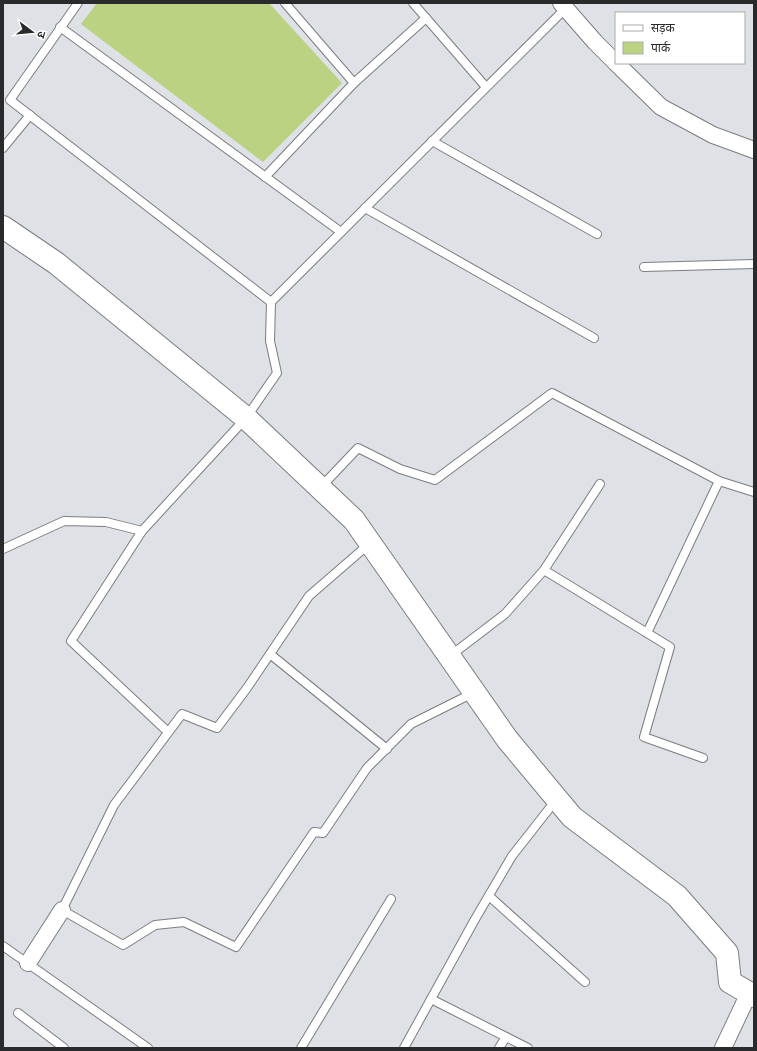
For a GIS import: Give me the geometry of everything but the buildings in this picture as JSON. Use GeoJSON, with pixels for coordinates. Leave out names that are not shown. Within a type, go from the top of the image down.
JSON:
{"type":"FeatureCollection","features":[{"type":"Feature","properties":{"kind":"street"},"geometry":{"type":"LineString","coordinates":[[566,5],[595,42],[615,62]]}},
{"type":"Feature","properties":{"kind":"street"},"geometry":{"type":"LineString","coordinates":[[617,64],[661,107],[713,135],[754,150]]}},
{"type":"Feature","properties":{"kind":"street"},"geometry":{"type":"LineString","coordinates":[[3,227],[56,263],[246,418],[354,520],[507,739],[572,817],[677,896],[727,953],[730,982],[752,995],[723,1048]]}},
{"type":"Feature","properties":{"kind":"street"},"geometry":{"type":"LineString","coordinates":[[28,963],[62,910]]}},
{"type":"Feature","properties":{"kind":"lane"},"geometry":{"type":"LineString","coordinates":[[78,3],[10,100],[271,302]]}},
{"type":"Feature","properties":{"kind":"lane"},"geometry":{"type":"LineString","coordinates":[[285,3],[354,84]]}},
{"type":"Feature","properties":{"kind":"lane"},"geometry":{"type":"LineString","coordinates":[[413,3],[486,87]]}},
{"type":"Feature","properties":{"kind":"lane"},"geometry":{"type":"LineString","coordinates":[[168,732],[71,641],[142,531],[246,418],[277,373],[270,341],[271,302],[566,5]]}},
{"type":"Feature","properties":{"kind":"lane"},"geometry":{"type":"LineString","coordinates":[[265,177],[354,84],[426,18]]}},
{"type":"Feature","properties":{"kind":"lane"},"geometry":{"type":"LineString","coordinates":[[60,27],[341,232]]}},
{"type":"Feature","properties":{"kind":"lane"},"geometry":{"type":"LineString","coordinates":[[3,148],[30,115]]}},
{"type":"Feature","properties":{"kind":"lane"},"geometry":{"type":"LineString","coordinates":[[432,141],[598,234]]}},
{"type":"Feature","properties":{"kind":"lane"},"geometry":{"type":"LineString","coordinates":[[365,208],[594,338]]}},
{"type":"Feature","properties":{"kind":"lane"},"geometry":{"type":"LineString","coordinates":[[644,267],[754,264]]}},
{"type":"Feature","properties":{"kind":"lane"},"geometry":{"type":"LineString","coordinates":[[320,488],[358,448],[400,469],[435,480],[552,393],[719,480],[754,492]]}},
{"type":"Feature","properties":{"kind":"lane"},"geometry":{"type":"LineString","coordinates":[[647,633],[719,480]]}},
{"type":"Feature","properties":{"kind":"lane"},"geometry":{"type":"LineString","coordinates":[[449,656],[505,614],[544,570],[600,484]]}},
{"type":"Feature","properties":{"kind":"lane"},"geometry":{"type":"LineString","coordinates":[[3,548],[64,521],[106,522],[142,531]]}},
{"type":"Feature","properties":{"kind":"lane"},"geometry":{"type":"LineString","coordinates":[[370,543],[310,596],[217,728],[182,714],[114,805],[62,910],[124,946],[155,925],[184,922],[236,947],[314,832],[323,833],[367,768],[411,724],[474,692]]}},
{"type":"Feature","properties":{"kind":"lane"},"geometry":{"type":"LineString","coordinates":[[544,570],[670,647],[644,737],[703,758]]}},
{"type":"Feature","properties":{"kind":"lane"},"geometry":{"type":"LineString","coordinates":[[270,654],[387,749]]}},
{"type":"Feature","properties":{"kind":"lane"},"geometry":{"type":"LineString","coordinates":[[404,1048],[512,856],[557,799]]}},
{"type":"Feature","properties":{"kind":"lane"},"geometry":{"type":"LineString","coordinates":[[489,896],[585,982]]}},
{"type":"Feature","properties":{"kind":"lane"},"geometry":{"type":"LineString","coordinates":[[302,1048],[391,899]]}},
{"type":"Feature","properties":{"kind":"lane"},"geometry":{"type":"LineString","coordinates":[[3,946],[148,1048]]}},
{"type":"Feature","properties":{"kind":"lane"},"geometry":{"type":"LineString","coordinates":[[431,999],[528,1048]]}},
{"type":"Feature","properties":{"kind":"lane"},"geometry":{"type":"LineString","coordinates":[[18,1013],[64,1048]]}},
{"type":"Feature","properties":{"kind":"lane"},"geometry":{"type":"LineString","coordinates":[[499,1048],[506,1037]]}},
{"type":"Feature","properties":{"kind":"green space"},"geometry":{"type":"Polygon","coordinates":[[[97,3],[269,3],[342,83],[263,162],[81,24],[97,3]]]}}]}
